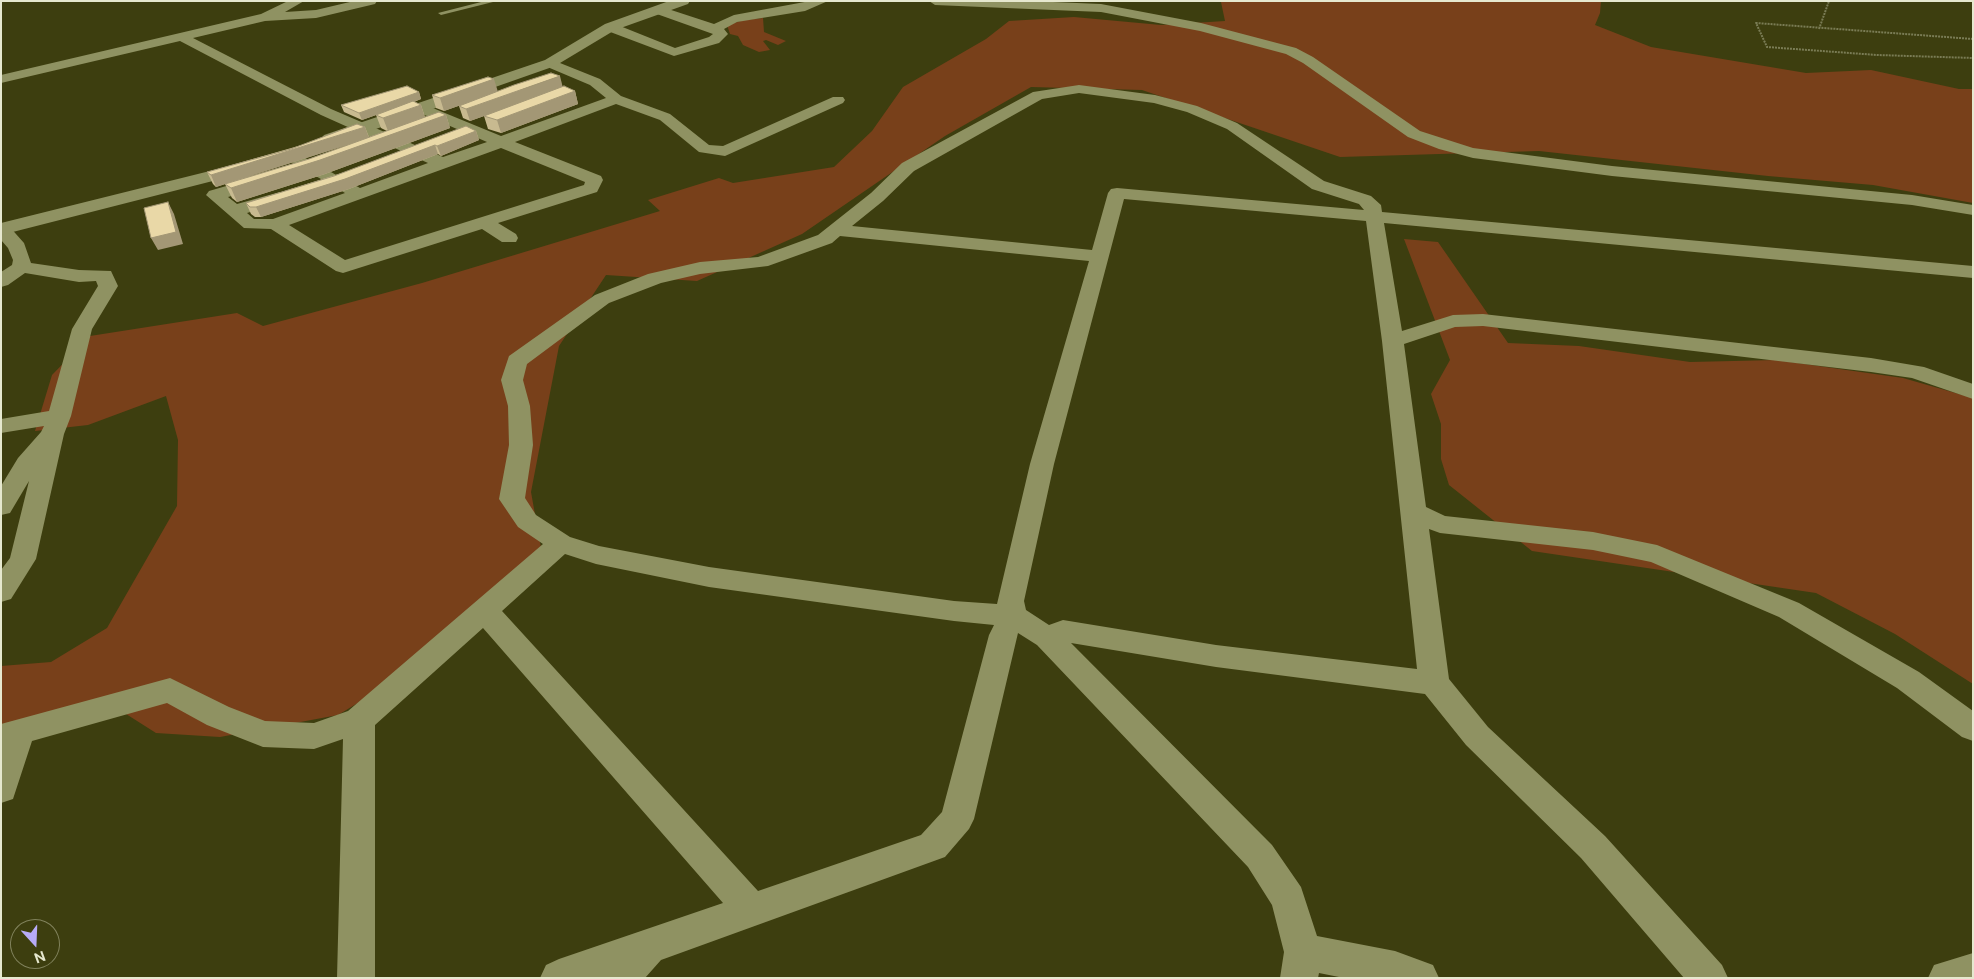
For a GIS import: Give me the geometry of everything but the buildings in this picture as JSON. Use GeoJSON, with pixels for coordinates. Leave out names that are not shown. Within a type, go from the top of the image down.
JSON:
{"type":"FeatureCollection","features":[{"type":"Feature","properties":{"kind":"street"},"geometry":{"type":"LineString","coordinates":[[265,17],[298,1]]}},
{"type":"Feature","properties":{"kind":"street"},"geometry":{"type":"LineString","coordinates":[[1,79],[265,17],[316,14],[370,1]]}},
{"type":"Feature","properties":{"kind":"street"},"geometry":{"type":"LineString","coordinates":[[21,267],[22,260],[17,247],[1,229],[194,182],[289,154],[418,107],[550,63],[610,27],[683,1]]}},
{"type":"Feature","properties":{"kind":"street"},"geometry":{"type":"LineString","coordinates":[[723,34],[723,23],[734,19],[805,7],[822,1]]}},
{"type":"Feature","properties":{"kind":"street"},"geometry":{"type":"LineString","coordinates":[[935,1],[1100,8],[1201,27],[1291,52],[1308,60],[1414,134],[1446,146],[1473,153],[1612,171],[1912,200],[1973,210]]}},
{"type":"Feature","properties":{"kind":"street"},"geometry":{"type":"LineString","coordinates":[[1100,8],[1117,1]]}},
{"type":"Feature","properties":{"kind":"street"},"geometry":{"type":"LineString","coordinates":[[658,10],[723,34]]}},
{"type":"Feature","properties":{"kind":"street"},"geometry":{"type":"LineString","coordinates":[[610,27],[674,52],[714,40],[723,34]]}},
{"type":"Feature","properties":{"kind":"street"},"geometry":{"type":"LineString","coordinates":[[182,37],[360,128],[388,138],[442,164]]}},
{"type":"Feature","properties":{"kind":"street"},"geometry":{"type":"LineString","coordinates":[[550,63],[594,82],[608,102]]}},
{"type":"Feature","properties":{"kind":"street"},"geometry":{"type":"LineString","coordinates":[[487,83],[510,94]]}},
{"type":"Feature","properties":{"kind":"street"},"geometry":{"type":"LineString","coordinates":[[1420,978],[1395,969],[1301,965],[1288,899],[1260,856],[1047,637],[1014,616],[954,611],[709,577],[596,555],[561,543],[527,521],[512,499],[521,445],[519,406],[512,380],[517,361],[602,299],[654,278],[700,268],[761,262],[825,239],[839,230],[908,167],[1038,95],[1079,89],[1155,99],[1192,109],[1232,126],[1318,186],[1364,200],[1372,205],[1393,342],[1434,683],[1478,736],[1593,847],[1709,978]]}},
{"type":"Feature","properties":{"kind":"street"},"geometry":{"type":"LineString","coordinates":[[575,96],[665,116],[705,149],[725,151],[769,133],[838,100]]}},
{"type":"Feature","properties":{"kind":"street"},"geometry":{"type":"LineString","coordinates":[[326,161],[215,195],[250,224],[275,224],[608,102]]}},
{"type":"Feature","properties":{"kind":"street"},"geometry":{"type":"LineString","coordinates":[[275,224],[343,267],[591,188],[595,180],[418,107]]}},
{"type":"Feature","properties":{"kind":"street"},"geometry":{"type":"LineString","coordinates":[[426,125],[463,111]]}},
{"type":"Feature","properties":{"kind":"street"},"geometry":{"type":"LineString","coordinates":[[394,156],[493,119]]}},
{"type":"Feature","properties":{"kind":"street"},"geometry":{"type":"LineString","coordinates":[[362,148],[407,132]]}},
{"type":"Feature","properties":{"kind":"street"},"geometry":{"type":"LineString","coordinates":[[734,137],[769,133]]}},
{"type":"Feature","properties":{"kind":"street"},"geometry":{"type":"LineString","coordinates":[[289,154],[308,167],[359,194]]}},
{"type":"Feature","properties":{"kind":"street"},"geometry":{"type":"LineString","coordinates":[[314,186],[350,173]]}},
{"type":"Feature","properties":{"kind":"street"},"geometry":{"type":"LineString","coordinates":[[234,211],[297,191]]}},
{"type":"Feature","properties":{"kind":"street"},"geometry":{"type":"LineString","coordinates":[[559,978],[933,846],[957,819],[1003,635],[1014,616],[1010,601],[1042,464],[1097,256],[1117,192],[1375,218],[1973,272]]}},
{"type":"Feature","properties":{"kind":"street"},"geometry":{"type":"LineString","coordinates":[[484,222],[509,238]]}},
{"type":"Feature","properties":{"kind":"street"},"geometry":{"type":"LineString","coordinates":[[839,230],[1097,256]]}},
{"type":"Feature","properties":{"kind":"street"},"geometry":{"type":"LineString","coordinates":[[1,281],[21,267],[79,276],[104,275],[108,286],[82,329],[55,425],[22,559],[1,592]]}},
{"type":"Feature","properties":{"kind":"street"},"geometry":{"type":"LineString","coordinates":[[1393,342],[1452,321],[1483,320],[1871,365],[1916,372],[1973,392]]}},
{"type":"Feature","properties":{"kind":"street"},"geometry":{"type":"LineString","coordinates":[[1,426],[55,425]]}},
{"type":"Feature","properties":{"kind":"street"},"geometry":{"type":"LineString","coordinates":[[1,507],[26,463],[55,425]]}},
{"type":"Feature","properties":{"kind":"street"},"geometry":{"type":"LineString","coordinates":[[1412,511],[1440,524],[1593,541],[1657,554],[1789,610],[1908,680],[1973,728]]}},
{"type":"Feature","properties":{"kind":"street"},"geometry":{"type":"LineString","coordinates":[[1,788],[10,735],[170,690],[218,716],[263,734],[314,736],[359,720],[561,543]]}},
{"type":"Feature","properties":{"kind":"street"},"geometry":{"type":"LineString","coordinates":[[484,610],[752,910]]}},
{"type":"Feature","properties":{"kind":"street"},"geometry":{"type":"LineString","coordinates":[[1047,637],[1063,631],[1216,656],[1434,683]]}},
{"type":"Feature","properties":{"kind":"street"},"geometry":{"type":"LineString","coordinates":[[356,978],[359,720]]}},
{"type":"Feature","properties":{"kind":"street"},"geometry":{"type":"LineString","coordinates":[[619,978],[649,946]]}},
{"type":"Feature","properties":{"kind":"street"},"geometry":{"type":"LineString","coordinates":[[1947,978],[1973,972]]}},
{"type":"Feature","properties":{"kind":"lane"},"geometry":{"type":"LineString","coordinates":[[441,13],[494,1]]}},
{"type":"Feature","properties":{"kind":"path"},"geometry":{"type":"LineString","coordinates":[[1819,29],[1829,1]]}},
{"type":"Feature","properties":{"kind":"path"},"geometry":{"type":"LineString","coordinates":[[1973,39],[1756,23],[1767,47],[1877,55],[1973,58]]}},
{"type":"Feature","properties":{"kind":"shaded area"},"geometry":{"type":"Polygon","coordinates":[[[1218,1],[1601,1],[1600,13],[1595,25],[1651,47],[1806,73],[1871,70],[1959,89],[1973,89],[1973,203],[1873,185],[1768,176],[1539,151],[1340,157],[1142,90],[1031,87],[945,136],[802,234],[697,281],[606,275],[559,346],[531,492],[541,548],[475,632],[338,715],[220,737],[156,733],[104,700],[1,745],[1,666],[51,662],[107,628],[177,506],[178,440],[166,396],[88,425],[35,431],[52,375],[90,336],[237,313],[263,326],[422,283],[660,211],[648,200],[719,178],[733,183],[834,167],[872,131],[903,87],[986,39],[1009,21],[1074,17],[1161,25],[1225,21],[1221,2],[1218,1]]]}},
{"type":"Feature","properties":{"kind":"shaded area"},"geometry":{"type":"Polygon","coordinates":[[[763,18],[764,32],[786,41],[778,45],[766,40],[763,41],[770,50],[759,52],[743,45],[738,36],[730,34],[727,25],[744,20],[763,18]]]}},
{"type":"Feature","properties":{"kind":"shaded area"},"geometry":{"type":"Polygon","coordinates":[[[1404,239],[1438,242],[1508,343],[1579,346],[1690,362],[1776,360],[1903,378],[1973,398],[1973,684],[1895,634],[1816,593],[1532,551],[1449,485],[1441,459],[1441,424],[1431,394],[1450,360],[1404,239]]]}}]}
